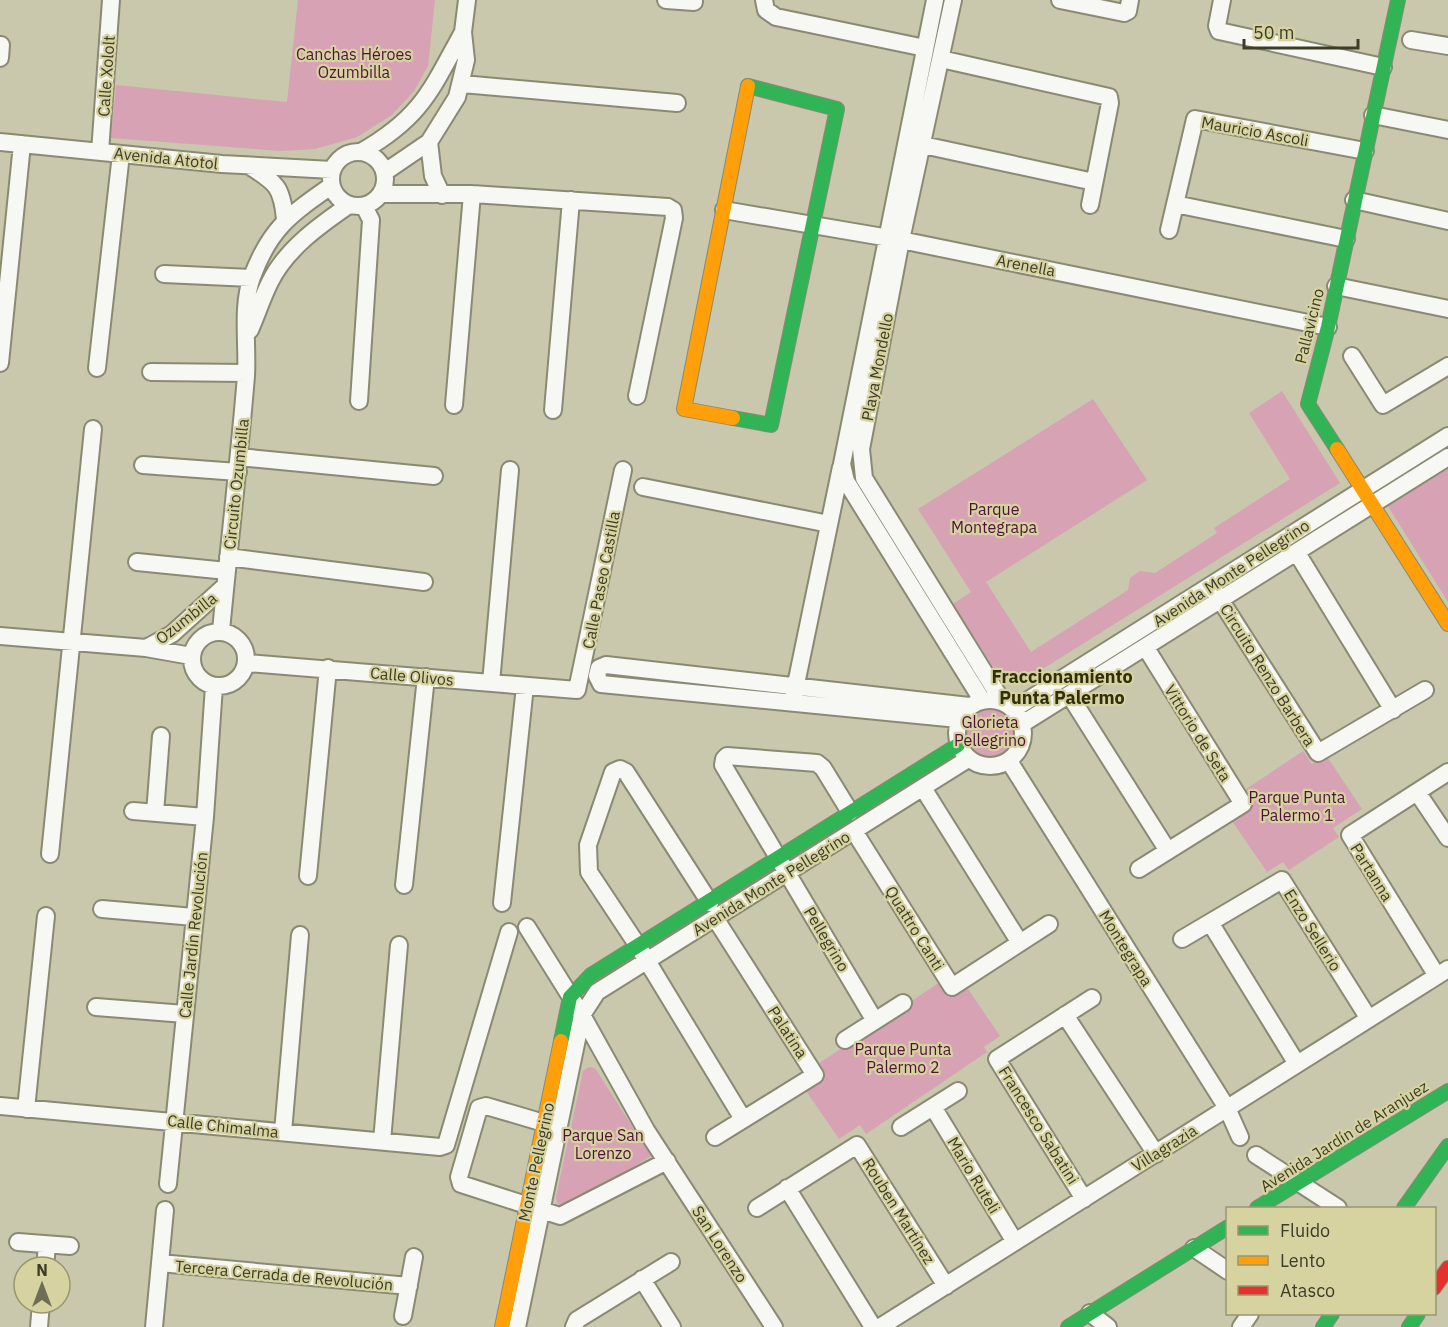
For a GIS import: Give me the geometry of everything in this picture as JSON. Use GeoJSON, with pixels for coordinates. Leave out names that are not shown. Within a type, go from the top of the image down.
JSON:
{"type":"FeatureCollection","features":[{"type":"Feature","properties":{"kind":"street","name":"Calle Xololt"},"geometry":{"type":"LineString","coordinates":[[100,152],[111,0]]}},
{"type":"Feature","properties":{"kind":"street"},"geometry":{"type":"LineString","coordinates":[[385,172],[429,142],[443,123],[462,84],[466,60],[463,32],[467,0]]}},
{"type":"Feature","properties":{"kind":"street"},"geometry":{"type":"LineString","coordinates":[[666,0],[694,2]]}},
{"type":"Feature","properties":{"kind":"street"},"geometry":{"type":"LineString","coordinates":[[765,0],[766,10],[776,17],[925,48]]}},
{"type":"Feature","properties":{"kind":"street","name":"Playa Mondello"},"geometry":{"type":"LineString","coordinates":[[935,0],[893,239],[861,449],[861,464],[864,478],[908,564],[969,708]]}},
{"type":"Feature","properties":{"kind":"street","name":"Playa Mondello"},"geometry":{"type":"LineString","coordinates":[[952,0],[923,145],[893,239],[842,464],[846,482],[908,564],[1008,705]]}},
{"type":"Feature","properties":{"kind":"street"},"geometry":{"type":"LineString","coordinates":[[1060,0],[1124,13],[1128,11],[1130,0]]}},
{"type":"Feature","properties":{"kind":"street"},"geometry":{"type":"LineString","coordinates":[[1222,0],[1217,26],[1219,31],[1383,67]]}},
{"type":"Feature","properties":{"kind":"street","name":"Pallavicino"},"geometry":{"type":"LineString","coordinates":[[1398,0],[1328,327],[1308,404],[1448,624]]}},
{"type":"Feature","properties":{"kind":"street"},"geometry":{"type":"LineString","coordinates":[[359,401],[371,220],[357,206],[338,198],[332,178],[344,156],[361,152],[406,123],[428,96],[463,32]]}},
{"type":"Feature","properties":{"kind":"street"},"geometry":{"type":"LineString","coordinates":[[1411,40],[1448,46]]}},
{"type":"Feature","properties":{"kind":"street"},"geometry":{"type":"LineString","coordinates":[[941,58],[1109,97],[1110,103],[1090,205]]}},
{"type":"Feature","properties":{"kind":"street"},"geometry":{"type":"LineString","coordinates":[[462,84],[677,103]]}},
{"type":"Feature","properties":{"kind":"street"},"geometry":{"type":"LineString","coordinates":[[748,86],[837,109],[771,425],[684,409],[724,210],[748,86]]}},
{"type":"Feature","properties":{"kind":"street"},"geometry":{"type":"LineString","coordinates":[[1373,115],[1448,130]]}},
{"type":"Feature","properties":{"kind":"street","name":"Mauricio Ascoli"},"geometry":{"type":"LineString","coordinates":[[1169,230],[1195,119],[1365,151]]}},
{"type":"Feature","properties":{"kind":"street","name":"Avenida Atotol"},"geometry":{"type":"LineString","coordinates":[[0,142],[248,165],[332,178]]}},
{"type":"Feature","properties":{"kind":"street"},"geometry":{"type":"LineString","coordinates":[[429,142],[433,176],[442,195]]}},
{"type":"Feature","properties":{"kind":"street"},"geometry":{"type":"LineString","coordinates":[[0,363],[22,144]]}},
{"type":"Feature","properties":{"kind":"street"},"geometry":{"type":"LineString","coordinates":[[923,145],[1094,182]]}},
{"type":"Feature","properties":{"kind":"street"},"geometry":{"type":"LineString","coordinates":[[357,206],[374,202],[382,194],[385,183],[385,172],[376,158],[361,152]]}},
{"type":"Feature","properties":{"kind":"street"},"geometry":{"type":"LineString","coordinates":[[97,368],[121,154]]}},
{"type":"Feature","properties":{"kind":"street"},"geometry":{"type":"LineString","coordinates":[[248,165],[273,180],[281,192],[285,219]]}},
{"type":"Feature","properties":{"kind":"street","name":"Circuito Ozumbilla"},"geometry":{"type":"LineString","coordinates":[[221,631],[239,465],[248,336],[246,300],[251,278],[263,252],[285,219],[332,178]]}},
{"type":"Feature","properties":{"kind":"street"},"geometry":{"type":"LineString","coordinates":[[382,194],[472,194],[668,207],[673,210],[674,218],[637,396]]}},
{"type":"Feature","properties":{"kind":"street"},"geometry":{"type":"LineString","coordinates":[[454,405],[472,194]]}},
{"type":"Feature","properties":{"kind":"street"},"geometry":{"type":"LineString","coordinates":[[553,410],[571,200]]}},
{"type":"Feature","properties":{"kind":"street"},"geometry":{"type":"LineString","coordinates":[[1354,200],[1448,221]]}},
{"type":"Feature","properties":{"kind":"street"},"geometry":{"type":"LineString","coordinates":[[1175,204],[1346,239]]}},
{"type":"Feature","properties":{"kind":"street","name":"Circuito Ozumbilla"},"geometry":{"type":"LineString","coordinates":[[248,336],[270,280],[292,252],[318,227],[357,206]]}},
{"type":"Feature","properties":{"kind":"street","name":"Arenella"},"geometry":{"type":"LineString","coordinates":[[724,210],[893,239],[1328,327]]}},
{"type":"Feature","properties":{"kind":"street"},"geometry":{"type":"LineString","coordinates":[[164,274],[251,278]]}},
{"type":"Feature","properties":{"kind":"street"},"geometry":{"type":"LineString","coordinates":[[1336,286],[1448,309]]}},
{"type":"Feature","properties":{"kind":"street"},"geometry":{"type":"LineString","coordinates":[[1352,356],[1383,405],[1448,366]]}},
{"type":"Feature","properties":{"kind":"street"},"geometry":{"type":"LineString","coordinates":[[151,372],[246,373]]}},
{"type":"Feature","properties":{"kind":"street"},"geometry":{"type":"LineString","coordinates":[[50,854],[93,429]]}},
{"type":"Feature","properties":{"kind":"street","name":"Avenida Monte Pellegrino"},"geometry":{"type":"LineString","coordinates":[[1008,705],[1211,585],[1448,436]]}},
{"type":"Feature","properties":{"kind":"street","name":"Avenida Monte Pellegrino"},"geometry":{"type":"LineString","coordinates":[[1022,724],[1448,457]]}},
{"type":"Feature","properties":{"kind":"street"},"geometry":{"type":"LineString","coordinates":[[793,704],[794,685],[842,464]]}},
{"type":"Feature","properties":{"kind":"street"},"geometry":{"type":"LineString","coordinates":[[143,465],[239,465],[434,476]]}},
{"type":"Feature","properties":{"kind":"street"},"geometry":{"type":"LineString","coordinates":[[491,683],[510,470]]}},
{"type":"Feature","properties":{"kind":"street","name":"Calle Paseo Castilla"},"geometry":{"type":"LineString","coordinates":[[578,690],[623,470]]}},
{"type":"Feature","properties":{"kind":"street"},"geometry":{"type":"LineString","coordinates":[[643,486],[829,524]]}},
{"type":"Feature","properties":{"kind":"street"},"geometry":{"type":"LineString","coordinates":[[1297,553],[1393,710]]}},
{"type":"Feature","properties":{"kind":"street"},"geometry":{"type":"LineString","coordinates":[[137,562],[227,571],[424,582]]}},
{"type":"Feature","properties":{"kind":"street","name":"Ozumbilla"},"geometry":{"type":"LineString","coordinates":[[146,648],[172,634],[227,571]]}},
{"type":"Feature","properties":{"kind":"street","name":"Circuito Renzo Barbera"},"geometry":{"type":"LineString","coordinates":[[1211,585],[1318,753],[1425,690]]}},
{"type":"Feature","properties":{"kind":"street"},"geometry":{"type":"LineString","coordinates":[[221,631],[235,636],[245,648],[247,663],[241,676],[229,685],[214,686],[202,681],[194,670],[191,656],[196,643],[207,634],[221,631]]}},
{"type":"Feature","properties":{"kind":"street"},"geometry":{"type":"LineString","coordinates":[[0,636],[146,648],[191,656]]}},
{"type":"Feature","properties":{"kind":"street","name":"Vittorio de Seta"},"geometry":{"type":"LineString","coordinates":[[1139,869],[1243,804],[1146,648]]}},
{"type":"Feature","properties":{"kind":"street","name":"Calle Olivos"},"geometry":{"type":"LineString","coordinates":[[247,663],[578,690]]}},
{"type":"Feature","properties":{"kind":"street"},"geometry":{"type":"LineString","coordinates":[[969,708],[794,685],[606,665],[599,668],[597,676],[601,684],[793,704],[969,708],[1008,705],[1022,724],[1022,744],[1009,760],[996,766],[981,766],[968,759],[958,745],[955,732],[969,708]]}},
{"type":"Feature","properties":{"kind":"street"},"geometry":{"type":"LineString","coordinates":[[308,876],[328,668]]}},
{"type":"Feature","properties":{"kind":"street"},"geometry":{"type":"LineString","coordinates":[[404,885],[426,677]]}},
{"type":"Feature","properties":{"kind":"street","name":"Calle Jardín Revolución"},"geometry":{"type":"LineString","coordinates":[[168,1184],[205,817],[214,686]]}},
{"type":"Feature","properties":{"kind":"street"},"geometry":{"type":"LineString","coordinates":[[502,903],[525,686]]}},
{"type":"Feature","properties":{"kind":"street"},"geometry":{"type":"LineString","coordinates":[[1070,696],[1168,850]]}},
{"type":"Feature","properties":{"kind":"street"},"geometry":{"type":"LineString","coordinates":[[155,813],[161,736]]}},
{"type":"Feature","properties":{"kind":"street","name":"Avenida Monte Pellegrino"},"geometry":{"type":"LineString","coordinates":[[582,1015],[597,992],[647,961],[778,857],[958,745]]}},
{"type":"Feature","properties":{"kind":"street","name":"Pellegrino"},"geometry":{"type":"LineString","coordinates":[[850,812],[823,768],[817,763],[727,756],[724,759],[723,765],[875,1021]]}},
{"type":"Feature","properties":{"kind":"street","name":"Avenida Monte Pellegrino"},"geometry":{"type":"LineString","coordinates":[[570,997],[584,979],[638,946],[788,873],[968,759]]}},
{"type":"Feature","properties":{"kind":"street","name":"Montegrapa"},"geometry":{"type":"LineString","coordinates":[[1009,760],[1227,1108],[1240,1137]]}},
{"type":"Feature","properties":{"kind":"street"},"geometry":{"type":"LineString","coordinates":[[713,910],[626,772],[620,769],[613,772],[588,845],[589,872],[638,946],[743,1119]]}},
{"type":"Feature","properties":{"kind":"street","name":"Partanna"},"geometry":{"type":"LineString","coordinates":[[1443,973],[1350,835],[1448,772]]}},
{"type":"Feature","properties":{"kind":"street"},"geometry":{"type":"LineString","coordinates":[[923,788],[1020,943]]}},
{"type":"Feature","properties":{"kind":"street"},"geometry":{"type":"LineString","coordinates":[[1417,792],[1448,838]]}},
{"type":"Feature","properties":{"kind":"street"},"geometry":{"type":"LineString","coordinates":[[132,811],[205,817]]}},
{"type":"Feature","properties":{"kind":"street","name":"Quattro Canti"},"geometry":{"type":"LineString","coordinates":[[854,831],[952,987],[1049,924]]}},
{"type":"Feature","properties":{"kind":"street","name":"Enzo Sellerio"},"geometry":{"type":"LineString","coordinates":[[1182,939],[1211,924],[1282,880],[1368,1019]]}},
{"type":"Feature","properties":{"kind":"street"},"geometry":{"type":"LineString","coordinates":[[102,909],[194,917]]}},
{"type":"Feature","properties":{"kind":"street","name":"Palatina"},"geometry":{"type":"LineString","coordinates":[[713,910],[815,1075],[715,1137]]}},
{"type":"Feature","properties":{"kind":"street"},"geometry":{"type":"LineString","coordinates":[[26,1109],[46,916]]}},
{"type":"Feature","properties":{"kind":"street"},"geometry":{"type":"LineString","coordinates":[[1211,924],[1297,1064]]}},
{"type":"Feature","properties":{"kind":"street","name":"San Lorenzo"},"geometry":{"type":"LineString","coordinates":[[527,927],[582,1015],[667,1161],[774,1327]]}},
{"type":"Feature","properties":{"kind":"street","name":"Calle Chimalma"},"geometry":{"type":"LineString","coordinates":[[0,1106],[440,1147],[446,1145],[508,932]]}},
{"type":"Feature","properties":{"kind":"street"},"geometry":{"type":"LineString","coordinates":[[283,1132],[300,935]]}},
{"type":"Feature","properties":{"kind":"street"},"geometry":{"type":"LineString","coordinates":[[382,1141],[399,945]]}},
{"type":"Feature","properties":{"kind":"street","name":"Villagrazia"},"geometry":{"type":"LineString","coordinates":[[880,1327],[1443,973]]}},
{"type":"Feature","properties":{"kind":"street","name":"Monte Pellegrino"},"geometry":{"type":"LineString","coordinates":[[517,1327],[544,1123],[570,997]]}},
{"type":"Feature","properties":{"kind":"street","name":"Francesco Sabatini"},"geometry":{"type":"LineString","coordinates":[[1084,1198],[997,1059],[1092,998]]}},
{"type":"Feature","properties":{"kind":"street"},"geometry":{"type":"LineString","coordinates":[[845,1040],[903,1003]]}},
{"type":"Feature","properties":{"kind":"street"},"geometry":{"type":"LineString","coordinates":[[96,1007],[185,1014]]}},
{"type":"Feature","properties":{"kind":"street","name":"Monte Pellegrino"},"geometry":{"type":"LineString","coordinates":[[502,1327],[582,1015]]}},
{"type":"Feature","properties":{"kind":"street"},"geometry":{"type":"LineString","coordinates":[[1065,1015],[1156,1154]]}},
{"type":"Feature","properties":{"kind":"street"},"geometry":{"type":"LineString","coordinates":[[901,1127],[958,1091]]}},
{"type":"Feature","properties":{"kind":"street","name":"Avenida Jardín de Aranjuez"},"geometry":{"type":"LineString","coordinates":[[1260,1207],[1448,1091]]}},
{"type":"Feature","properties":{"kind":"street"},"geometry":{"type":"LineString","coordinates":[[544,1123],[486,1106],[479,1108],[459,1177],[461,1184],[533,1208],[566,1215],[667,1161]]}},
{"type":"Feature","properties":{"kind":"street","name":"Mario Ruteli"},"geometry":{"type":"LineString","coordinates":[[933,1107],[1015,1242]]}},
{"type":"Feature","properties":{"kind":"street","name":"Rouben Martínez"},"geometry":{"type":"LineString","coordinates":[[757,1208],[857,1145],[946,1286]]}},
{"type":"Feature","properties":{"kind":"street"},"geometry":{"type":"LineString","coordinates":[[1405,1207],[1448,1146]]}},
{"type":"Feature","properties":{"kind":"street"},"geometry":{"type":"LineString","coordinates":[[1256,1155],[1335,1207]]}},
{"type":"Feature","properties":{"kind":"street"},"geometry":{"type":"LineString","coordinates":[[1425,1178],[1448,1176]]}},
{"type":"Feature","properties":{"kind":"street"},"geometry":{"type":"LineString","coordinates":[[787,1188],[873,1327]]}},
{"type":"Feature","properties":{"kind":"street"},"geometry":{"type":"LineString","coordinates":[[154,1327],[165,1210]]}},
{"type":"Feature","properties":{"kind":"street"},"geometry":{"type":"LineString","coordinates":[[1068,1327],[1226,1228]]}},
{"type":"Feature","properties":{"kind":"street"},"geometry":{"type":"LineString","coordinates":[[18,1242],[70,1246]]}},
{"type":"Feature","properties":{"kind":"street"},"geometry":{"type":"LineString","coordinates":[[46,1255],[47,1245]]}},
{"type":"Feature","properties":{"kind":"street"},"geometry":{"type":"LineString","coordinates":[[1194,1248],[1226,1270]]}},
{"type":"Feature","properties":{"kind":"street","name":"Tercera Cerrada de Revolución"},"geometry":{"type":"LineString","coordinates":[[403,1316],[414,1257]]}},
{"type":"Feature","properties":{"kind":"street"},"geometry":{"type":"LineString","coordinates":[[574,1327],[577,1320],[671,1262]]}},
{"type":"Feature","properties":{"kind":"street","name":"Tercera Cerrada de Revolución"},"geometry":{"type":"LineString","coordinates":[[160,1263],[409,1286]]}},
{"type":"Feature","properties":{"kind":"street"},"geometry":{"type":"LineString","coordinates":[[1436,1285],[1448,1268]]}},
{"type":"Feature","properties":{"kind":"street"},"geometry":{"type":"LineString","coordinates":[[642,1280],[672,1327]]}},
{"type":"Feature","properties":{"kind":"street"},"geometry":{"type":"LineString","coordinates":[[1089,1313],[1108,1327]]}},
{"type":"Feature","properties":{"kind":"green space","name":"Canchas Héroes Ozumbilla"},"geometry":{"type":"Polygon","coordinates":[[[298,0],[435,0],[428,66],[414,91],[392,115],[357,137],[315,149],[281,151],[111,138],[116,85],[287,102],[298,0]]]}},
{"type":"Feature","properties":{"kind":"green space","name":"Parque Montegrapa"},"geometry":{"type":"Polygon","coordinates":[[[1282,391],[1340,483],[1017,685],[1001,679],[953,604],[971,592],[918,509],[1093,399],[1147,480],[986,582],[1031,652],[1128,590],[1130,578],[1140,571],[1155,573],[1217,533],[1214,528],[1290,479],[1249,413],[1282,391]]]}},
{"type":"Feature","properties":{"kind":"green space"},"geometry":{"type":"Polygon","coordinates":[[[1448,464],[1448,602],[1386,503],[1448,464]]]}},
{"type":"Feature","properties":{"kind":"green space","name":"Glorieta Pellegrino"},"geometry":{"type":"Polygon","coordinates":[[[985,704],[995,704],[1005,708],[1013,716],[1017,731],[1013,746],[1005,754],[995,758],[985,758],[975,754],[967,746],[963,736],[963,726],[967,716],[975,708],[985,704]]]}},
{"type":"Feature","properties":{"kind":"green space","name":"Parque Punta Palermo 1"},"geometry":{"type":"Polygon","coordinates":[[[1303,751],[1312,764],[1326,755],[1362,809],[1333,828],[1339,837],[1289,870],[1283,862],[1267,872],[1230,818],[1254,802],[1246,789],[1303,751]]]}},
{"type":"Feature","properties":{"kind":"green space","name":"Parque Punta Palermo 2"},"geometry":{"type":"Polygon","coordinates":[[[940,982],[949,997],[966,986],[1000,1036],[984,1047],[987,1052],[866,1134],[860,1125],[839,1139],[804,1088],[825,1074],[818,1064],[940,982]]]}},
{"type":"Feature","properties":{"kind":"green space","name":"Parque San Lorenzo"},"geometry":{"type":"Polygon","coordinates":[[[589,1067],[595,1068],[651,1156],[565,1209],[557,1203],[556,1197],[583,1071],[589,1067]]]}},
{"type":"Feature","properties":{"kind":"traffic: fast"},"geometry":{"type":"LineString","coordinates":[[1337,449],[1308,404],[1328,327],[1398,0]]}},
{"type":"Feature","properties":{"kind":"traffic: fast"},"geometry":{"type":"LineString","coordinates":[[733,418],[771,425],[837,109],[748,86]]}},
{"type":"Feature","properties":{"kind":"traffic: fast"},"geometry":{"type":"LineString","coordinates":[[561,1041],[570,997],[591,975],[958,745]]}},
{"type":"Feature","properties":{"kind":"traffic: fast"},"geometry":{"type":"LineString","coordinates":[[1259,1207],[1448,1091]]}},
{"type":"Feature","properties":{"kind":"traffic: fast"},"geometry":{"type":"LineString","coordinates":[[1405,1207],[1448,1146]]}},
{"type":"Feature","properties":{"kind":"traffic: fast"},"geometry":{"type":"LineString","coordinates":[[1068,1327],[1226,1228]]}},
{"type":"Feature","properties":{"kind":"traffic: fast"},"geometry":{"type":"LineString","coordinates":[[1323,1327],[1331,1315]]}},
{"type":"Feature","properties":{"kind":"traffic: fast"},"geometry":{"type":"LineString","coordinates":[[1409,1327],[1417,1315]]}},
{"type":"Feature","properties":{"kind":"traffic: slow"},"geometry":{"type":"LineString","coordinates":[[733,418],[684,409],[748,86]]}},
{"type":"Feature","properties":{"kind":"traffic: slow"},"geometry":{"type":"LineString","coordinates":[[1337,449],[1448,624]]}},
{"type":"Feature","properties":{"kind":"traffic: slow"},"geometry":{"type":"LineString","coordinates":[[502,1327],[561,1041]]}},
{"type":"Feature","properties":{"kind":"traffic: jam"},"geometry":{"type":"LineString","coordinates":[[1436,1285],[1448,1268]]}},
{"type":"Feature","properties":{"kind":"district","name":"Fraccionamiento Punta Palermo"},"geometry":{"type":"Point","coordinates":[1062,686]}}]}
